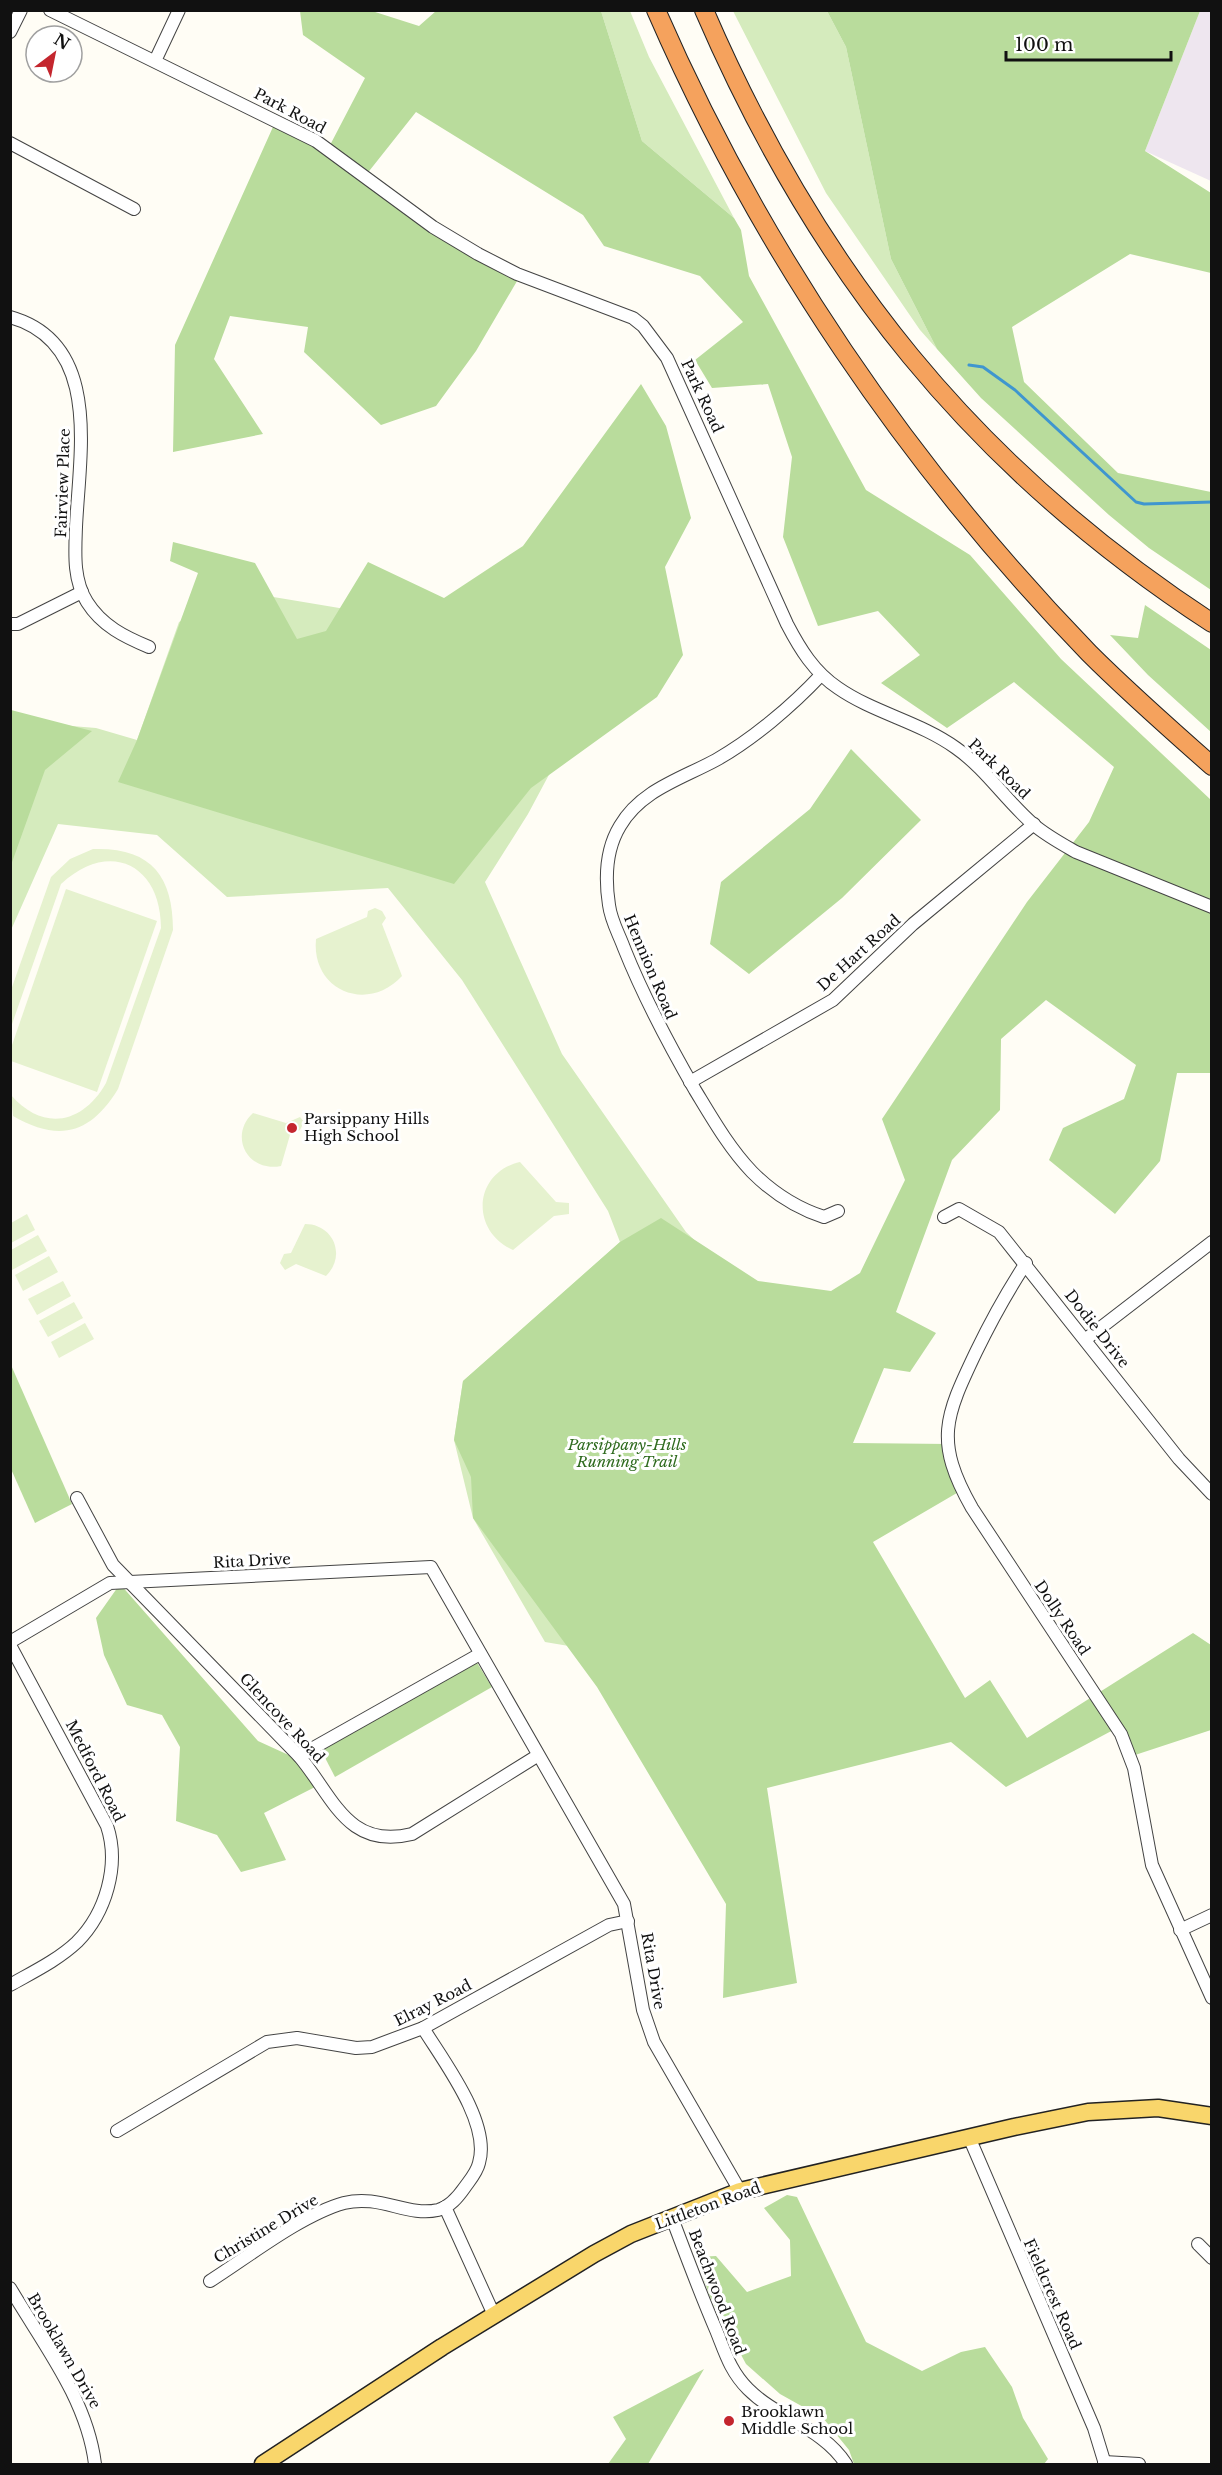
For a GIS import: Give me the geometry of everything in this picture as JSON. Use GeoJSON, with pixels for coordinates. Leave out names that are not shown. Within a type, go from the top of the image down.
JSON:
{"type":"FeatureCollection","features":[{"type":"Feature","properties":{"kind":"highway"},"geometry":{"type":"LineString","coordinates":[[656,10],[706,119],[774,244],[834,339],[896,427],[982,534],[1090,654],[1212,766]]}},
{"type":"Feature","properties":{"kind":"highway"},"geometry":{"type":"LineString","coordinates":[[705,10],[734,74],[793,186],[843,267],[901,346],[978,434],[1038,492],[1133,569],[1212,623]]}},
{"type":"Feature","properties":{"kind":"main road","name":"Littleton Road"},"geometry":{"type":"LineString","coordinates":[[263,2464],[603,2249],[631,2234],[740,2191],[969,2137],[1088,2112],[1123,2108],[1158,2108],[1212,2116]]}},
{"type":"Feature","properties":{"kind":"street"},"geometry":{"type":"LineString","coordinates":[[10,32],[21,10]]}},
{"type":"Feature","properties":{"kind":"street","name":"Park Road"},"geometry":{"type":"LineString","coordinates":[[50,10],[316,141],[433,227],[478,254],[517,274],[610,308],[643,326],[667,358],[787,624],[798,645],[821,675],[838,688],[927,730],[956,747],[975,763],[1034,824],[1076,852],[1212,907]]}},
{"type":"Feature","properties":{"kind":"street"},"geometry":{"type":"LineString","coordinates":[[155,61],[179,10]]}},
{"type":"Feature","properties":{"kind":"street"},"geometry":{"type":"LineString","coordinates":[[10,143],[134,209]]}},
{"type":"Feature","properties":{"kind":"street","name":"Fairview Place"},"geometry":{"type":"LineString","coordinates":[[10,317],[34,328],[59,349],[72,370],[78,387],[80,418],[75,556],[82,592],[88,604],[112,629],[149,647]]}},
{"type":"Feature","properties":{"kind":"street"},"geometry":{"type":"LineString","coordinates":[[10,624],[18,624],[82,592]]}},
{"type":"Feature","properties":{"kind":"street","name":"Hennion Road"},"geometry":{"type":"LineString","coordinates":[[821,675],[796,702],[717,759],[640,800],[630,811],[613,839],[609,856],[608,883],[612,918],[643,995],[665,1040],[734,1150],[772,1191],[791,1204],[824,1218],[838,1211]]}},
{"type":"Feature","properties":{"kind":"street","name":"De Hart Road"},"geometry":{"type":"LineString","coordinates":[[690,1082],[832,1000],[913,924],[1034,824]]}},
{"type":"Feature","properties":{"kind":"street","name":"Dodie Drive"},"geometry":{"type":"LineString","coordinates":[[944,1217],[959,1209],[983,1220],[999,1232],[1026,1263],[1179,1459],[1212,1494]]}},
{"type":"Feature","properties":{"kind":"street"},"geometry":{"type":"LineString","coordinates":[[1086,1339],[1212,1242]]}},
{"type":"Feature","properties":{"kind":"street","name":"Dolly Road"},"geometry":{"type":"LineString","coordinates":[[1026,1263],[995,1313],[950,1409],[948,1448],[957,1480],[972,1508],[1125,1742],[1134,1768],[1152,1865],[1212,1998]]}},
{"type":"Feature","properties":{"kind":"street"},"geometry":{"type":"LineString","coordinates":[[77,1498],[113,1565],[129,1582]]}},
{"type":"Feature","properties":{"kind":"street","name":"Rita Drive"},"geometry":{"type":"LineString","coordinates":[[129,1582],[431,1567],[537,1756],[624,1904],[643,2010],[654,2042],[740,2191]]}},
{"type":"Feature","properties":{"kind":"street"},"geometry":{"type":"LineString","coordinates":[[10,1643],[110,1583],[129,1582]]}},
{"type":"Feature","properties":{"kind":"street","name":"Glencove Road"},"geometry":{"type":"LineString","coordinates":[[129,1582],[299,1756],[323,1785],[340,1813],[356,1829],[395,1838],[412,1834],[537,1756]]}},
{"type":"Feature","properties":{"kind":"street","name":"Medford Road"},"geometry":{"type":"LineString","coordinates":[[10,1643],[107,1826],[111,1836],[111,1869],[102,1905],[87,1931],[65,1952],[10,1985]]}},
{"type":"Feature","properties":{"kind":"street"},"geometry":{"type":"LineString","coordinates":[[299,1756],[480,1654]]}},
{"type":"Feature","properties":{"kind":"street"},"geometry":{"type":"LineString","coordinates":[[1180,1930],[1212,1915]]}},
{"type":"Feature","properties":{"kind":"street","name":"Elray Road"},"geometry":{"type":"LineString","coordinates":[[117,2132],[267,2042],[297,2038],[356,2048],[372,2047],[423,2028],[609,1925],[628,1921]]}},
{"type":"Feature","properties":{"kind":"street"},"geometry":{"type":"LineString","coordinates":[[423,2028],[458,2085],[480,2131],[481,2146],[477,2168],[460,2193],[445,2207],[494,2316]]}},
{"type":"Feature","properties":{"kind":"street","name":"Fieldcrest Road"},"geometry":{"type":"LineString","coordinates":[[969,2137],[1094,2428],[1104,2463]]}},
{"type":"Feature","properties":{"kind":"street","name":"Christine Drive"},"geometry":{"type":"LineString","coordinates":[[210,2281],[329,2207],[366,2199],[422,2210],[436,2211],[445,2207]]}},
{"type":"Feature","properties":{"kind":"street","name":"Beachwood Road"},"geometry":{"type":"LineString","coordinates":[[672,2218],[724,2355],[738,2379],[761,2400],[820,2436],[840,2454],[846,2464]]}},
{"type":"Feature","properties":{"kind":"street"},"geometry":{"type":"LineString","coordinates":[[1198,2244],[1212,2258]]}},
{"type":"Feature","properties":{"kind":"street","name":"Brooklawn Drive"},"geometry":{"type":"LineString","coordinates":[[10,2288],[81,2407],[93,2443],[95,2464]]}},
{"type":"Feature","properties":{"kind":"street"},"geometry":{"type":"LineString","coordinates":[[1104,2463],[1139,2464]]}},
{"type":"Feature","properties":{"kind":"shaded area"},"geometry":{"type":"Polygon","coordinates":[[[1200,11],[1211,11],[1211,181],[1145,151],[1200,11]]]}},
{"type":"Feature","properties":{"kind":"green space"},"geometry":{"type":"Polygon","coordinates":[[[300,11],[372,11],[419,26],[436,11],[601,11],[642,141],[734,218],[741,230],[749,276],[866,490],[970,555],[1061,659],[1211,800],[1211,1073],[1177,1073],[1160,1161],[1115,1214],[1049,1160],[1063,1128],[1124,1099],[1136,1065],[1046,1000],[1001,1039],[1000,1110],[952,1160],[896,1312],[936,1333],[910,1372],[884,1368],[853,1443],[949,1444],[962,1490],[873,1542],[965,1698],[990,1680],[1027,1738],[1193,1633],[1211,1645],[1211,1730],[1132,1756],[1117,1728],[1006,1787],[951,1742],[767,1788],[797,1983],[723,1998],[726,1904],[597,1687],[473,1518],[471,1477],[454,1440],[463,1381],[620,1242],[661,1218],[758,1281],[831,1291],[860,1273],[905,1180],[882,1119],[1027,902],[1089,822],[1114,767],[1014,682],[947,728],[881,683],[920,655],[878,611],[818,626],[783,537],[792,457],[768,384],[712,388],[695,360],[743,322],[700,276],[604,246],[583,215],[416,112],[366,175],[520,276],[476,351],[436,406],[381,425],[304,352],[308,327],[230,316],[214,359],[263,434],[173,452],[175,345],[277,118],[328,149],[365,78],[303,35],[300,11]]]}},
{"type":"Feature","properties":{"kind":"green space"},"geometry":{"type":"Polygon","coordinates":[[[601,11],[630,11],[649,57],[734,218],[642,141],[601,11]]]}},
{"type":"Feature","properties":{"kind":"green space"},"geometry":{"type":"Polygon","coordinates":[[[733,11],[827,11],[846,47],[891,259],[937,349],[920,330],[826,193],[733,11]]]}},
{"type":"Feature","properties":{"kind":"green space"},"geometry":{"type":"Polygon","coordinates":[[[827,11],[1200,11],[1145,151],[1211,193],[1211,273],[1130,254],[1012,327],[1024,382],[1118,473],[1211,492],[1211,590],[1149,548],[1109,515],[981,398],[937,349],[891,259],[846,47],[827,11]]]}},
{"type":"Feature","properties":{"kind":"green space"},"geometry":{"type":"Polygon","coordinates":[[[641,384],[666,426],[691,518],[665,567],[683,655],[657,697],[531,788],[454,884],[118,782],[137,740],[198,573],[170,561],[173,542],[255,563],[297,639],[326,631],[368,562],[444,598],[523,546],[641,384]]]}},
{"type":"Feature","properties":{"kind":"green space","name":"Parsippany-Hills Running Trail"},"geometry":{"type":"Polygon","coordinates":[[[237,591],[459,628],[567,741],[528,814],[485,882],[562,1054],[686,1232],[760,1303],[652,1660],[545,1642],[473,1518],[454,1440],[463,1381],[620,1242],[608,1211],[462,980],[388,888],[227,897],[157,835],[58,824],[11,930],[11,721],[96,728],[137,740],[179,622],[237,591]]]}},
{"type":"Feature","properties":{"kind":"green space"},"geometry":{"type":"Polygon","coordinates":[[[1145,605],[1211,650],[1211,732],[1148,675],[1110,635],[1138,638],[1145,605]]]}},
{"type":"Feature","properties":{"kind":"green space"},"geometry":{"type":"Polygon","coordinates":[[[11,710],[92,731],[45,770],[11,865],[11,710]]]}},
{"type":"Feature","properties":{"kind":"green space"},"geometry":{"type":"Polygon","coordinates":[[[851,749],[921,820],[842,898],[749,974],[710,944],[721,882],[810,809],[851,749]]]}},
{"type":"Feature","properties":{"kind":"green space"},"geometry":{"type":"Polygon","coordinates":[[[93,849],[130,853],[143,859],[154,868],[169,894],[173,930],[118,1089],[96,1116],[84,1125],[72,1130],[44,1129],[13,1116],[11,1095],[23,1107],[49,1118],[74,1115],[97,1097],[106,1083],[161,928],[159,906],[152,888],[142,874],[129,865],[114,861],[97,863],[79,870],[61,884],[11,1027],[11,990],[51,877],[70,859],[93,849]]]}},
{"type":"Feature","properties":{"kind":"green space"},"geometry":{"type":"Polygon","coordinates":[[[66,889],[157,921],[97,1092],[11,1061],[11,1048],[66,889]]]}},
{"type":"Feature","properties":{"kind":"green space"},"geometry":{"type":"Polygon","coordinates":[[[375,908],[382,911],[386,918],[382,924],[402,976],[388,987],[373,993],[358,994],[344,991],[322,972],[317,957],[316,939],[367,917],[368,911],[375,908]]]}},
{"type":"Feature","properties":{"kind":"green space"},"geometry":{"type":"Polygon","coordinates":[[[253,1113],[286,1123],[300,1117],[304,1122],[300,1130],[290,1135],[281,1166],[269,1167],[259,1164],[245,1151],[242,1132],[253,1113]]]}},
{"type":"Feature","properties":{"kind":"green space"},"geometry":{"type":"Polygon","coordinates":[[[520,1162],[556,1202],[569,1203],[569,1214],[554,1216],[513,1250],[499,1241],[489,1230],[484,1217],[483,1203],[486,1190],[493,1178],[504,1168],[520,1162]]]}},
{"type":"Feature","properties":{"kind":"green space"},"geometry":{"type":"Polygon","coordinates":[[[27,1214],[35,1230],[11,1243],[11,1223],[27,1214]]]}},
{"type":"Feature","properties":{"kind":"green space"},"geometry":{"type":"Polygon","coordinates":[[[305,1224],[323,1229],[334,1242],[336,1259],[326,1276],[296,1264],[285,1270],[280,1263],[284,1254],[291,1253],[305,1224]]]}},
{"type":"Feature","properties":{"kind":"green space"},"geometry":{"type":"Polygon","coordinates":[[[38,1235],[47,1251],[12,1270],[11,1250],[38,1235]]]}},
{"type":"Feature","properties":{"kind":"green space"},"geometry":{"type":"Polygon","coordinates":[[[49,1256],[58,1272],[23,1291],[15,1275],[49,1256]]]}},
{"type":"Feature","properties":{"kind":"green space"},"geometry":{"type":"Polygon","coordinates":[[[63,1281],[71,1296],[37,1315],[28,1299],[63,1281]]]}},
{"type":"Feature","properties":{"kind":"green space"},"geometry":{"type":"Polygon","coordinates":[[[74,1302],[83,1318],[48,1337],[39,1321],[74,1302]]]}},
{"type":"Feature","properties":{"kind":"green space"},"geometry":{"type":"Polygon","coordinates":[[[85,1323],[94,1339],[59,1358],[51,1342],[85,1323]]]}},
{"type":"Feature","properties":{"kind":"green space"},"geometry":{"type":"Polygon","coordinates":[[[11,1365],[72,1504],[35,1523],[11,1469],[11,1365]]]}},
{"type":"Feature","properties":{"kind":"green space"},"geometry":{"type":"Polygon","coordinates":[[[120,1584],[258,1741],[293,1757],[315,1787],[264,1813],[286,1860],[241,1872],[217,1835],[176,1821],[180,1747],[162,1715],[127,1705],[104,1655],[96,1618],[120,1584]]]}},
{"type":"Feature","properties":{"kind":"green space"},"geometry":{"type":"Polygon","coordinates":[[[476,1661],[492,1687],[335,1777],[321,1750],[476,1661]]]}},
{"type":"Feature","properties":{"kind":"green space"},"geometry":{"type":"Polygon","coordinates":[[[787,2195],[797,2197],[866,2342],[922,2371],[961,2352],[985,2347],[1012,2387],[1023,2418],[1048,2459],[1044,2464],[854,2464],[849,2450],[823,2418],[780,2394],[746,2364],[710,2297],[696,2257],[716,2256],[747,2292],[791,2276],[790,2240],[764,2208],[787,2195]]]}},
{"type":"Feature","properties":{"kind":"green space"},"geometry":{"type":"Polygon","coordinates":[[[704,2369],[648,2464],[608,2464],[626,2439],[613,2417],[704,2369]]]}},
{"type":"Feature","properties":{"kind":"waterway"},"geometry":{"type":"LineString","coordinates":[[969,365],[983,367],[1015,390],[1136,502],[1144,504],[1212,502]]}},
{"type":"Feature","properties":{"kind":"place","name":"Parsippany Hills High School"},"geometry":{"type":"Point","coordinates":[292,1128]}},
{"type":"Feature","properties":{"kind":"place","name":"Brooklawn Middle School"},"geometry":{"type":"Point","coordinates":[729,2421]}}]}
